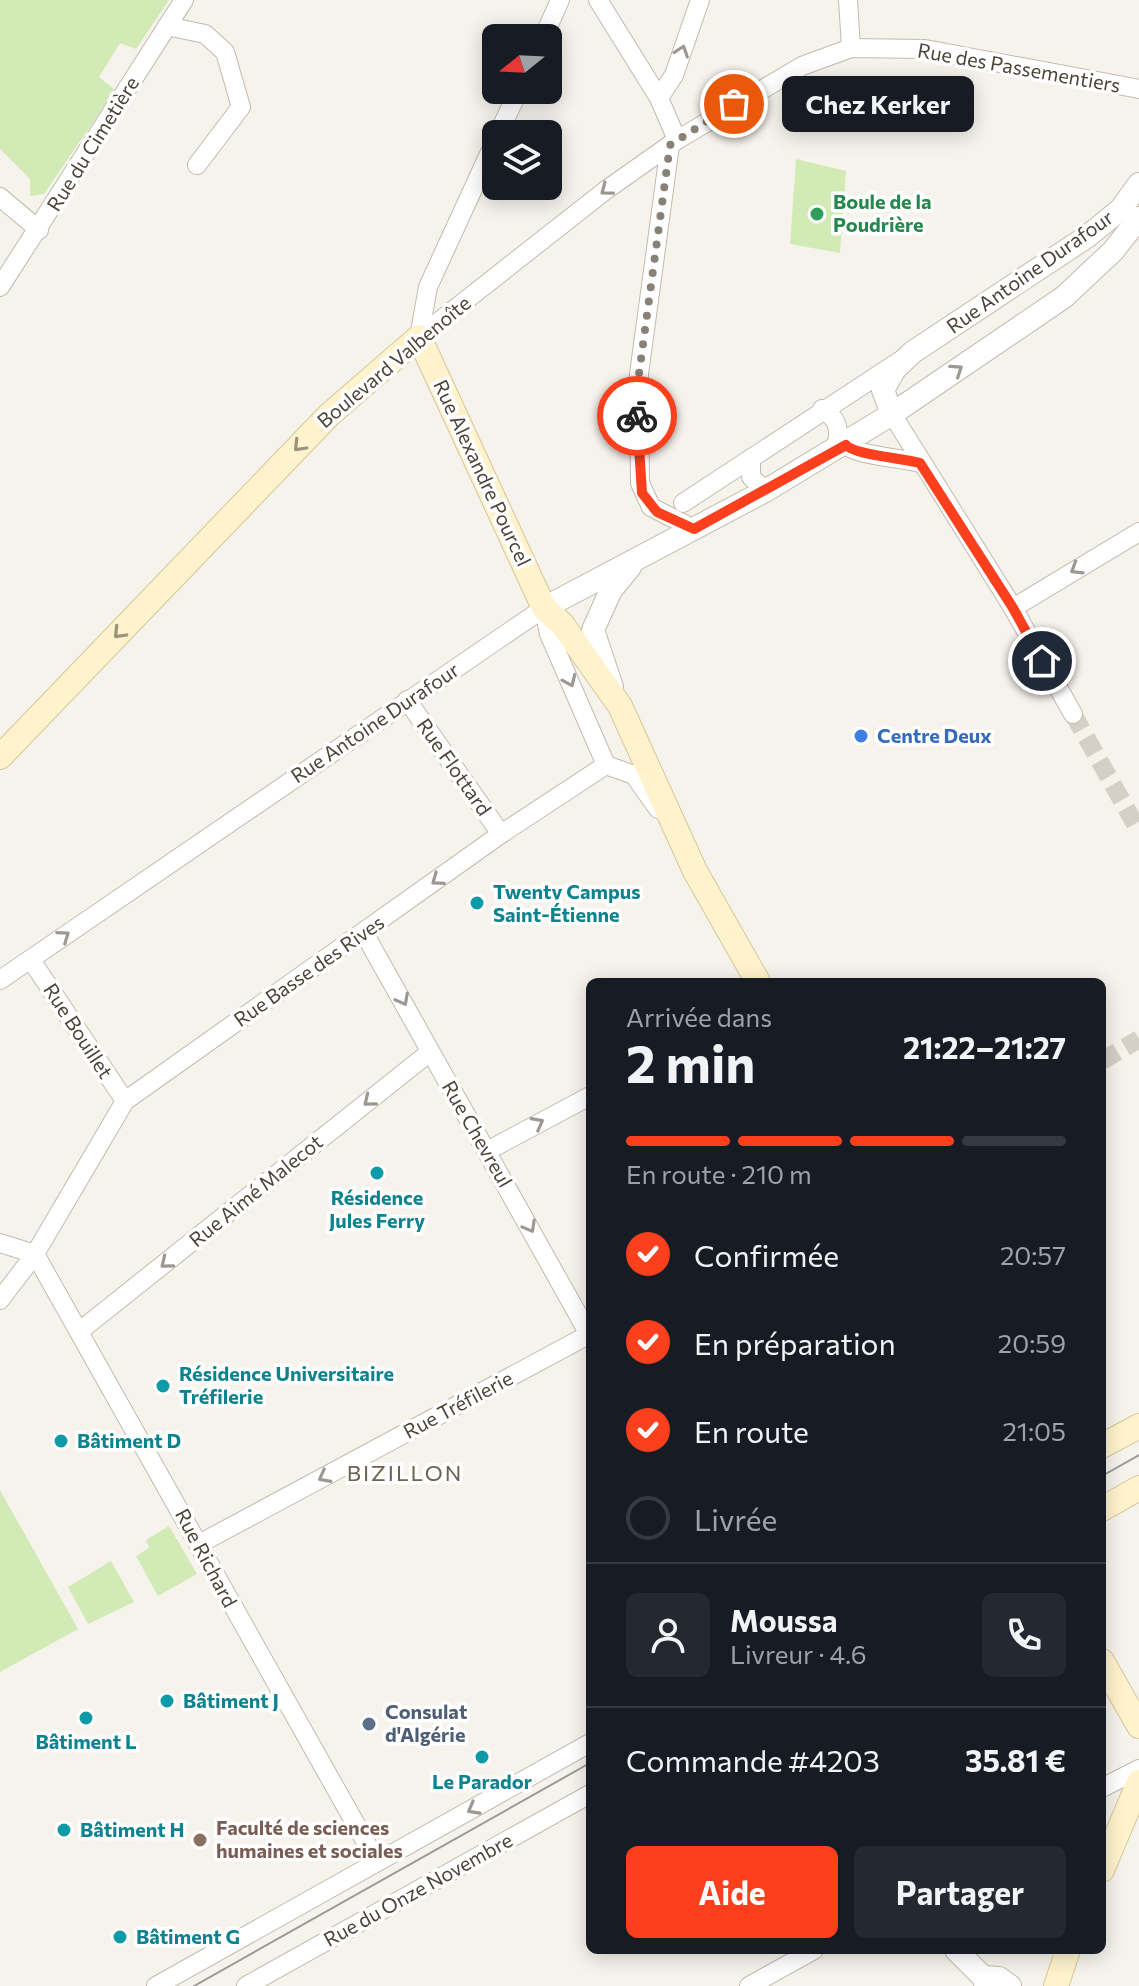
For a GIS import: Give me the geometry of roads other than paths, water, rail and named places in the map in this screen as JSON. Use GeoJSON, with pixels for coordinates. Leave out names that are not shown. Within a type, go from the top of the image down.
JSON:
{"type":"FeatureCollection","features":[{"type":"Feature","properties":{"kind":"main road","name":"Rue Alexandre Pourcel"},"geometry":{"type":"LineString","coordinates":[[419,337],[544,608],[562,624],[620,706],[708,897],[756,978]]}},
{"type":"Feature","properties":{"kind":"main road","name":"Boulevard Valbenoîte"},"geometry":{"type":"LineString","coordinates":[[0,757],[329,415],[419,337]]}},
{"type":"Feature","properties":{"kind":"main road"},"geometry":{"type":"LineString","coordinates":[[1106,1444],[1139,1426]]}},
{"type":"Feature","properties":{"kind":"main road"},"geometry":{"type":"LineString","coordinates":[[1106,1507],[1139,1488]]}},
{"type":"Feature","properties":{"kind":"main road"},"geometry":{"type":"LineString","coordinates":[[1106,1668],[1139,1726]]}},
{"type":"Feature","properties":{"kind":"main road"},"geometry":{"type":"LineString","coordinates":[[1106,1860],[1139,1782]]}},
{"type":"Feature","properties":{"kind":"main road"},"geometry":{"type":"LineString","coordinates":[[1056,1986],[1067,1954]]}},
{"type":"Feature","properties":{"kind":"street","name":"Rue du Cimetière"},"geometry":{"type":"LineString","coordinates":[[0,287],[184,0]]}},
{"type":"Feature","properties":{"kind":"street"},"geometry":{"type":"LineString","coordinates":[[549,24],[560,0]]}},
{"type":"Feature","properties":{"kind":"street"},"geometry":{"type":"LineString","coordinates":[[598,0],[659,98],[674,143],[639,374],[640,483],[651,507],[694,529]]}},
{"type":"Feature","properties":{"kind":"street"},"geometry":{"type":"LineString","coordinates":[[659,98],[674,75],[700,0]]}},
{"type":"Feature","properties":{"kind":"street"},"geometry":{"type":"LineString","coordinates":[[848,0],[851,48]]}},
{"type":"Feature","properties":{"kind":"street"},"geometry":{"type":"LineString","coordinates":[[167,26],[205,34],[225,52],[241,107],[197,165]]}},
{"type":"Feature","properties":{"kind":"street","name":"Rue des Passementiers"},"geometry":{"type":"LineString","coordinates":[[851,48],[925,49],[1139,89]]}},
{"type":"Feature","properties":{"kind":"street","name":"Boulevard Valbenoîte"},"geometry":{"type":"LineString","coordinates":[[419,337],[606,190],[674,143],[752,93],[802,66],[851,48]]}},
{"type":"Feature","properties":{"kind":"street"},"geometry":{"type":"LineString","coordinates":[[419,337],[428,287],[482,169]]}},
{"type":"Feature","properties":{"kind":"street","name":"Rue Antoine Durafour"},"geometry":{"type":"LineString","coordinates":[[683,503],[1088,236],[1121,209],[1139,184]]}},
{"type":"Feature","properties":{"kind":"street"},"geometry":{"type":"LineString","coordinates":[[0,197],[39,230]]}},
{"type":"Feature","properties":{"kind":"street"},"geometry":{"type":"LineString","coordinates":[[1113,251],[1139,202]]}},
{"type":"Feature","properties":{"kind":"street","name":"Rue Antoine Durafour"},"geometry":{"type":"LineString","coordinates":[[0,980],[544,608],[765,491],[900,409],[1064,297],[1113,251],[1139,218]]}},
{"type":"Feature","properties":{"kind":"street","name":"Rue Antoine Durafour"},"geometry":{"type":"LineString","coordinates":[[900,409],[883,390],[895,369],[913,352]]}},
{"type":"Feature","properties":{"kind":"street"},"geometry":{"type":"LineString","coordinates":[[822,409],[833,417],[839,428],[841,447],[856,453],[875,452],[920,463]]}},
{"type":"Feature","properties":{"kind":"street"},"geometry":{"type":"LineString","coordinates":[[900,409],[920,463],[1013,608],[1073,714]]}},
{"type":"Feature","properties":{"kind":"street"},"geometry":{"type":"LineString","coordinates":[[751,458],[751,477],[765,491]]}},
{"type":"Feature","properties":{"kind":"street"},"geometry":{"type":"LineString","coordinates":[[1013,608],[1139,532]]}},
{"type":"Feature","properties":{"kind":"street","name":"Rue Alexandre Pourcel"},"geometry":{"type":"LineString","coordinates":[[620,706],[593,630],[611,590],[637,559]]}},
{"type":"Feature","properties":{"kind":"street","name":"Rue Alexandre Pourcel"},"geometry":{"type":"LineString","coordinates":[[544,608],[549,634],[606,765]]}},
{"type":"Feature","properties":{"kind":"street","name":"Rue Flottard"},"geometry":{"type":"LineString","coordinates":[[407,700],[501,834]]}},
{"type":"Feature","properties":{"kind":"street"},"geometry":{"type":"LineString","coordinates":[[606,765],[634,775],[677,828]]}},
{"type":"Feature","properties":{"kind":"street","name":"Rue Basse des Rives"},"geometry":{"type":"LineString","coordinates":[[0,1300],[35,1254],[125,1101],[501,834],[606,765]]}},
{"type":"Feature","properties":{"kind":"street","name":"Rue Chevreul"},"geometry":{"type":"LineString","coordinates":[[364,933],[586,1328]]}},
{"type":"Feature","properties":{"kind":"street","name":"Rue Bouillet"},"geometry":{"type":"LineString","coordinates":[[31,960],[125,1101]]}},
{"type":"Feature","properties":{"kind":"street","name":"Rue Aimé Malecot"},"geometry":{"type":"LineString","coordinates":[[81,1330],[430,1052]]}},
{"type":"Feature","properties":{"kind":"street"},"geometry":{"type":"LineString","coordinates":[[487,1151],[586,1098]]}},
{"type":"Feature","properties":{"kind":"street"},"geometry":{"type":"LineString","coordinates":[[0,1243],[35,1254]]}},
{"type":"Feature","properties":{"kind":"street","name":"Rue Richard"},"geometry":{"type":"LineString","coordinates":[[35,1254],[81,1330],[377,1862]]}},
{"type":"Feature","properties":{"kind":"street","name":"Rue Tréfilerie"},"geometry":{"type":"LineString","coordinates":[[199,1544],[586,1337]]}},
{"type":"Feature","properties":{"kind":"street"},"geometry":{"type":"LineString","coordinates":[[156,1986],[586,1745]]}},
{"type":"Feature","properties":{"kind":"street"},"geometry":{"type":"LineString","coordinates":[[1106,1786],[1139,1769]]}},
{"type":"Feature","properties":{"kind":"street","name":"Rue du Onze Novembre"},"geometry":{"type":"LineString","coordinates":[[246,1986],[276,1979],[586,1796]]}},
{"type":"Feature","properties":{"kind":"street"},"geometry":{"type":"LineString","coordinates":[[749,1986],[807,1954]]}},
{"type":"Feature","properties":{"kind":"street"},"geometry":{"type":"LineString","coordinates":[[960,1954],[985,1981],[999,1978],[1010,1986]]}},
{"type":"Feature","properties":{"kind":"tunnel"},"geometry":{"type":"LineString","coordinates":[[1073,714],[1139,831]]}},
{"type":"Feature","properties":{"kind":"tunnel"},"geometry":{"type":"LineString","coordinates":[[1106,1059],[1139,1039]]}},
{"type":"Feature","properties":{"kind":"tram line"},"geometry":{"type":"LineString","coordinates":[[1106,1474],[1139,1455]]}},
{"type":"Feature","properties":{"kind":"tram line"},"geometry":{"type":"LineString","coordinates":[[194,1986],[586,1765]]}},
{"type":"Feature","properties":{"kind":"place","name":"Chez Kerker"},"geometry":{"type":"Point","coordinates":[734,104]}},
{"type":"Feature","properties":{"kind":"place","name":"Boule de la Poudrière"},"geometry":{"type":"Point","coordinates":[817,214]}},
{"type":"Feature","properties":{"kind":"place","name":"Centre Deux"},"geometry":{"type":"Point","coordinates":[861,736]}},
{"type":"Feature","properties":{"kind":"place","name":"Twenty Campus Saint-Étienne"},"geometry":{"type":"Point","coordinates":[477,903]}},
{"type":"Feature","properties":{"kind":"place","name":"Résidence Jules Ferry"},"geometry":{"type":"Point","coordinates":[377,1173]}},
{"type":"Feature","properties":{"kind":"place","name":"Résidence Universitaire Tréfilerie"},"geometry":{"type":"Point","coordinates":[163,1386]}},
{"type":"Feature","properties":{"kind":"place","name":"Bâtiment D"},"geometry":{"type":"Point","coordinates":[61,1441]}},
{"type":"Feature","properties":{"kind":"place","name":"Bâtiment J"},"geometry":{"type":"Point","coordinates":[167,1701]}},
{"type":"Feature","properties":{"kind":"place","name":"Bâtiment L"},"geometry":{"type":"Point","coordinates":[86,1718]}},
{"type":"Feature","properties":{"kind":"place","name":"Consulat d'Algérie"},"geometry":{"type":"Point","coordinates":[369,1724]}},
{"type":"Feature","properties":{"kind":"place","name":"Le Parador"},"geometry":{"type":"Point","coordinates":[482,1757]}},
{"type":"Feature","properties":{"kind":"place","name":"Bâtiment H"},"geometry":{"type":"Point","coordinates":[64,1830]}},
{"type":"Feature","properties":{"kind":"place","name":"Faculté de sciences humaines et sociales"},"geometry":{"type":"Point","coordinates":[200,1840]}},
{"type":"Feature","properties":{"kind":"place","name":"Bâtiment G"},"geometry":{"type":"Point","coordinates":[120,1937]}},
{"type":"Feature","properties":{"kind":"district","name":"BIZILLON"},"geometry":{"type":"Point","coordinates":[405,1473]}}]}
